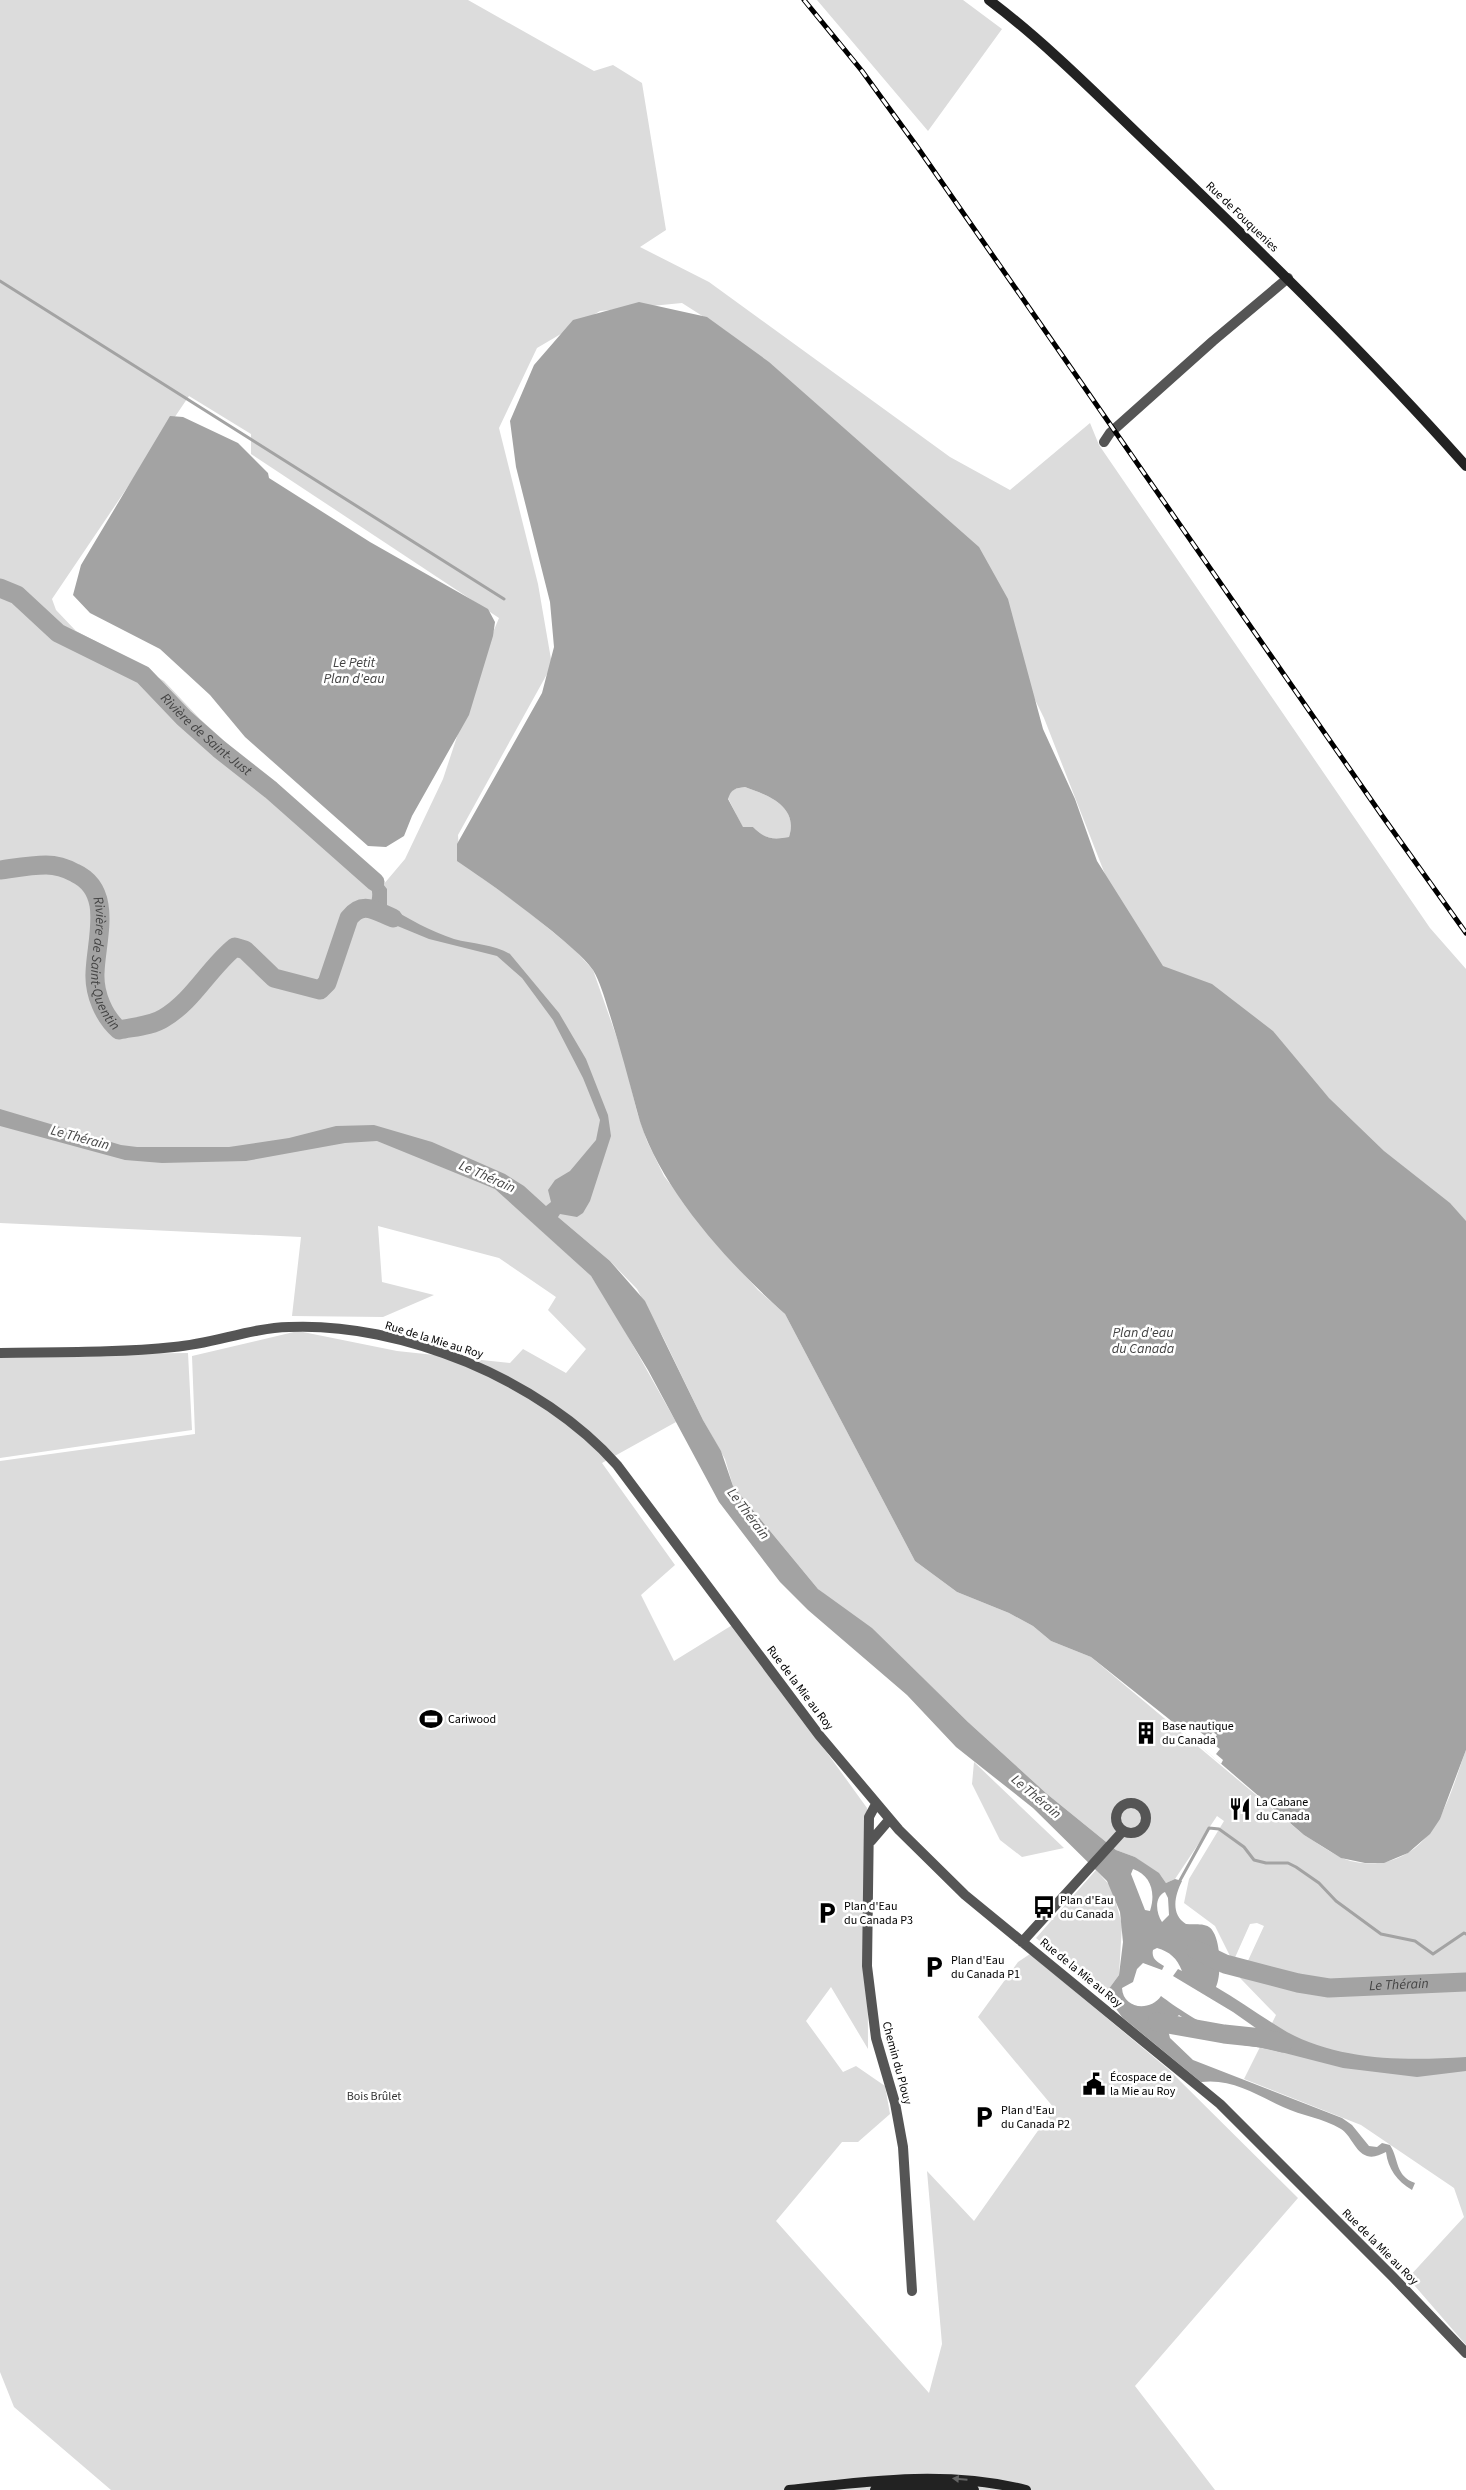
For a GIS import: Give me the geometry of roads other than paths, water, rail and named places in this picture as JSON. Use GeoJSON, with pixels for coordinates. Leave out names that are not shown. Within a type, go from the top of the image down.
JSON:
{"type":"FeatureCollection","features":[{"type":"Feature","properties":{"kind":"street","name":"Rue de Fouquenies"},"geometry":{"type":"LineString","coordinates":[[989,0],[1077,77],[1288,278],[1377,369],[1466,466]]}},
{"type":"Feature","properties":{"kind":"street"},"geometry":{"type":"LineString","coordinates":[[1104,442],[1114,430],[1213,341],[1288,278]]}},
{"type":"Feature","properties":{"kind":"street","name":"Rue de la Mie au Roy"},"geometry":{"type":"LineString","coordinates":[[0,1353],[118,1351],[165,1348],[199,1344],[268,1329],[308,1327],[366,1333],[405,1342],[458,1358],[502,1378],[552,1409],[610,1458],[819,1735],[889,1820],[965,1895],[1212,2097],[1397,2281],[1466,2353]]}},
{"type":"Feature","properties":{"kind":"street","name":"Chemin du Plouy"},"geometry":{"type":"LineString","coordinates":[[876,1804],[869,1817],[871,1841],[867,1934],[868,1982],[876,2038],[895,2103],[903,2147],[912,2291]]}},
{"type":"Feature","properties":{"kind":"street"},"geometry":{"type":"LineString","coordinates":[[871,1841],[889,1820]]}},
{"type":"Feature","properties":{"kind":"street"},"geometry":{"type":"LineString","coordinates":[[1022,1942],[1123,1831]]}},
{"type":"Feature","properties":{"kind":"street"},"geometry":{"type":"LineString","coordinates":[[789,2490],[865,2482],[942,2478],[989,2483],[1026,2490]]}},
{"type":"Feature","properties":{"kind":"street"},"geometry":{"type":"LineString","coordinates":[[875,2490],[920,2487],[974,2490]]}},
{"type":"Feature","properties":{"kind":"water","name":"Plan d'eau du Canada"},"geometry":{"type":"Polygon","coordinates":[[[639,302],[707,317],[769,362],[979,547],[1008,599],[1043,729],[1075,799],[1097,861],[1163,966],[1212,984],[1273,1031],[1329,1098],[1384,1151],[1450,1203],[1466,1221],[1466,1750],[1440,1819],[1430,1834],[1408,1853],[1384,1863],[1365,1863],[1341,1858],[1304,1835],[1169,1719],[1091,1657],[1051,1641],[1033,1626],[1009,1613],[957,1592],[915,1561],[785,1314],[741,1272],[697,1222],[677,1195],[660,1167],[637,1111],[620,1047],[600,984],[593,970],[579,954],[552,931],[457,861],[457,844],[542,693],[554,647],[550,602],[516,467],[510,421],[534,365],[573,320],[639,302]],[[745,787],[736,789],[732,791],[728,799],[743,827],[753,827],[769,838],[789,837],[791,826],[785,810],[779,803],[745,787]]]}},
{"type":"Feature","properties":{"kind":"water","name":"Le Petit Plan d'eau"},"geometry":{"type":"Polygon","coordinates":[[[170,416],[183,417],[238,443],[268,473],[269,478],[370,542],[488,609],[495,622],[493,636],[469,715],[412,816],[404,836],[386,847],[368,846],[245,737],[210,695],[160,649],[90,613],[73,595],[81,565],[170,416]]]}},
{"type":"Feature","properties":{"kind":"water"},"geometry":{"type":"Polygon","coordinates":[[[359,862],[376,875],[387,889],[387,906],[412,920],[454,939],[490,946],[510,954],[559,1013],[586,1059],[608,1115],[611,1136],[590,1201],[583,1213],[577,1217],[560,1214],[558,1217],[610,1261],[645,1301],[703,1420],[721,1451],[733,1486],[818,1589],[872,1628],[968,1722],[1047,1794],[1116,1850],[1135,1857],[1159,1873],[1166,1883],[1175,1879],[1182,1881],[1177,1892],[1175,1904],[1178,1915],[1186,1924],[1209,1927],[1216,1938],[1220,1964],[1216,1987],[1287,2032],[1307,2042],[1329,2049],[1374,2057],[1421,2059],[1466,2057],[1466,2071],[1417,2077],[1343,2068],[1269,2049],[1230,2043],[1204,2032],[1179,2015],[1167,2026],[1170,2038],[1193,2060],[1342,2118],[1352,2125],[1369,2146],[1377,2147],[1382,2143],[1390,2145],[1401,2172],[1415,2183],[1412,2190],[1394,2174],[1386,2152],[1370,2157],[1367,2156],[1359,2151],[1341,2129],[1334,2125],[1290,2110],[1244,2088],[1212,2081],[1201,2082],[1122,2017],[1114,2006],[1108,1990],[1119,1975],[1123,1942],[1120,1912],[1107,1881],[1033,1808],[956,1747],[907,1695],[808,1610],[780,1582],[719,1502],[648,1370],[591,1276],[495,1189],[377,1141],[345,1143],[246,1161],[162,1163],[125,1160],[0,1126],[0,1109],[121,1145],[137,1147],[229,1147],[289,1138],[336,1126],[374,1125],[432,1142],[505,1174],[524,1186],[546,1206],[551,1202],[548,1190],[555,1180],[570,1171],[596,1140],[600,1120],[583,1078],[553,1020],[522,978],[497,956],[429,939],[366,913],[372,899],[371,888],[365,878],[354,868],[359,862]],[[1133,1869],[1131,1874],[1145,1910],[1150,1911],[1152,1891],[1148,1880],[1133,1869]],[[1165,1892],[1161,1894],[1157,1906],[1162,1922],[1169,1915],[1168,1898],[1165,1892]],[[1157,1948],[1153,1950],[1154,1958],[1164,1966],[1162,1970],[1143,1963],[1137,1969],[1133,1982],[1122,1988],[1127,2000],[1132,2004],[1144,2006],[1156,2001],[1161,1996],[1181,2010],[1223,2033],[1237,2037],[1250,2038],[1261,2036],[1260,2031],[1233,2012],[1173,1976],[1178,1969],[1182,1971],[1178,1962],[1162,1950],[1157,1948]]]}},
{"type":"Feature","properties":{"kind":"waterway"},"geometry":{"type":"LineString","coordinates":[[0,281],[504,599]]}},
{"type":"Feature","properties":{"kind":"waterway","name":"Rivière de Saint-Just"},"geometry":{"type":"LineString","coordinates":[[0,588],[17,595],[58,633],[143,675],[184,718],[219,749],[271,790],[375,882]]}},
{"type":"Feature","properties":{"kind":"waterway","name":"Rivière de Saint-Quentin"},"geometry":{"type":"LineString","coordinates":[[0,870],[46,865],[61,867],[72,871],[87,881],[95,891],[100,917],[95,973],[96,989],[101,1005],[109,1019],[119,1030],[154,1023],[174,1011],[184,1003],[235,947],[245,950],[274,978],[320,990],[327,983],[349,918],[354,913],[364,908],[375,910],[393,918]]}},
{"type":"Feature","properties":{"kind":"waterway"},"geometry":{"type":"LineString","coordinates":[[1178,1884],[1209,1828],[1219,1829],[1244,1847],[1254,1860],[1266,1863],[1288,1863],[1296,1867],[1319,1883],[1336,1901],[1381,1934],[1415,1941],[1433,1954],[1464,1933],[1466,1934]]}},
{"type":"Feature","properties":{"kind":"waterway","name":"Le Thérain"},"geometry":{"type":"LineString","coordinates":[[1196,1950],[1225,1964],[1298,1983],[1329,1988],[1466,1982]]}},
{"type":"Feature","properties":{"kind":"waterway","name":"Le Thérain"},"geometry":{"type":"LineString","coordinates":[[1157,2022],[1283,2043]]}},
{"type":"Feature","properties":{"kind":"railway"},"geometry":{"type":"LineString","coordinates":[[804,0],[862,71],[918,148],[1383,817],[1466,933]]}},
{"type":"Feature","properties":{"kind":"place","name":"Cariwood"},"geometry":{"type":"Point","coordinates":[431,1719]}},
{"type":"Feature","properties":{"kind":"place","name":"Base nautique du Canada"},"geometry":{"type":"Point","coordinates":[1146,1733]}},
{"type":"Feature","properties":{"kind":"place","name":"La Cabane du Canada"},"geometry":{"type":"Point","coordinates":[1240,1809]}},
{"type":"Feature","properties":{"kind":"place","name":"Plan d'Eau du Canada"},"geometry":{"type":"Point","coordinates":[1044,1907]}},
{"type":"Feature","properties":{"kind":"place","name":"Plan d'Eau du Canada P3"},"geometry":{"type":"Point","coordinates":[827,1913]}},
{"type":"Feature","properties":{"kind":"place","name":"Plan d'Eau du Canada P1"},"geometry":{"type":"Point","coordinates":[934,1967]}},
{"type":"Feature","properties":{"kind":"place","name":"Écospace de la Mie au Roy"},"geometry":{"type":"Point","coordinates":[1094,2084]}},
{"type":"Feature","properties":{"kind":"place","name":"Plan d'Eau du Canada P2"},"geometry":{"type":"Point","coordinates":[984,2117]}},
{"type":"Feature","properties":{"kind":"park label","name":"Bois Brûlet"},"geometry":{"type":"Point","coordinates":[374,2096]}}]}
